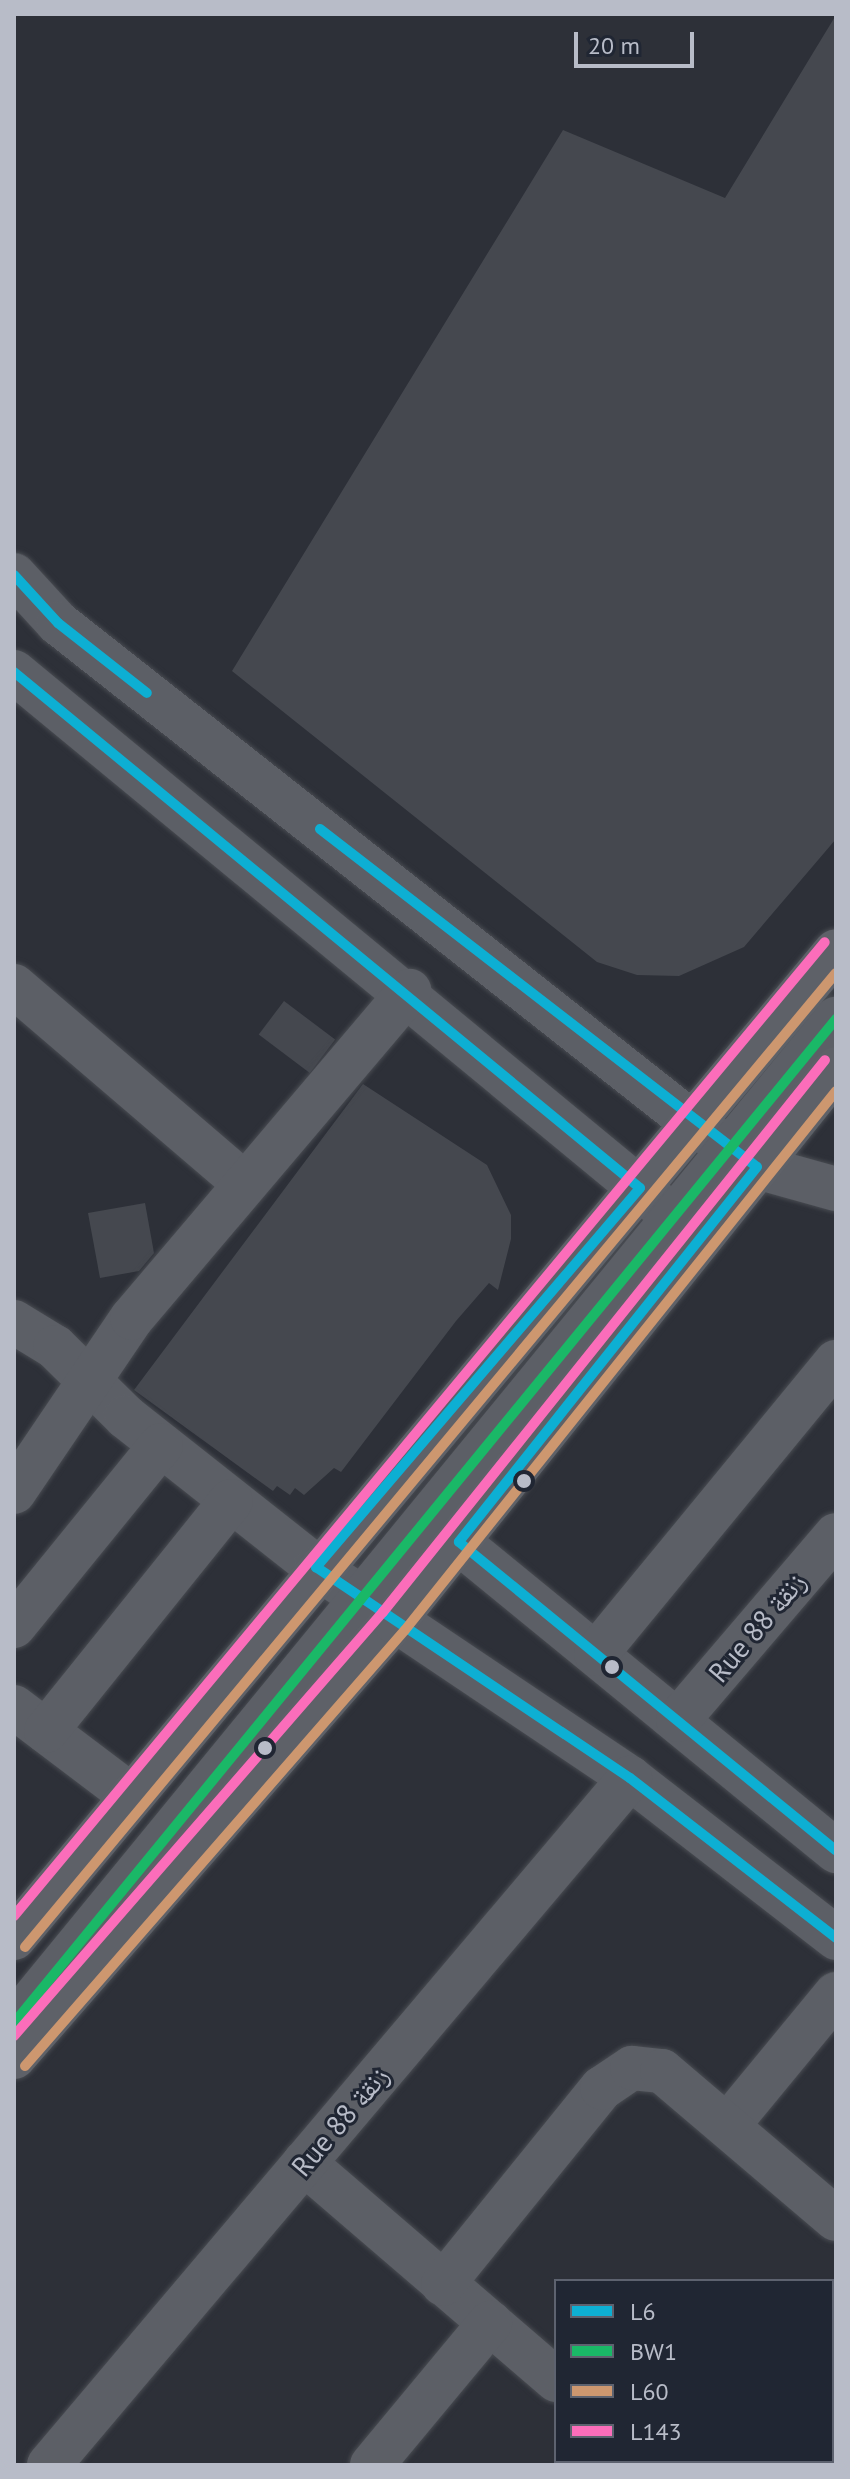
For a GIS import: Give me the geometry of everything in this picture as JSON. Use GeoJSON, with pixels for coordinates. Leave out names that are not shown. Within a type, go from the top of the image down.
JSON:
{"type":"FeatureCollection","features":[{"type":"Feature","properties":{"kind":"main road"},"geometry":{"type":"LineString","coordinates":[[14,2057],[353,1592],[725,1144],[836,951]]}},
{"type":"Feature","properties":{"kind":"main road"},"geometry":{"type":"LineString","coordinates":[[14,1938],[129,1794],[353,1592],[725,1144],[836,1069]]}},
{"type":"Feature","properties":{"kind":"street"},"geometry":{"type":"LineString","coordinates":[[14,575],[58,623],[725,1144],[836,1189]]}},
{"type":"Feature","properties":{"kind":"street"},"geometry":{"type":"LineString","coordinates":[[14,672],[409,991],[669,1212]]}},
{"type":"Feature","properties":{"kind":"street"},"geometry":{"type":"LineString","coordinates":[[14,986],[245,1184]]}},
{"type":"Feature","properties":{"kind":"street"},"geometry":{"type":"LineString","coordinates":[[14,1492],[86,1381],[245,1184],[409,991]]}},
{"type":"Feature","properties":{"kind":"street"},"geometry":{"type":"LineString","coordinates":[[725,1144],[836,994]]}},
{"type":"Feature","properties":{"kind":"street"},"geometry":{"type":"LineString","coordinates":[[725,1144],[836,1019]]}},
{"type":"Feature","properties":{"kind":"street"},"geometry":{"type":"LineString","coordinates":[[14,1322],[55,1347],[86,1381],[231,1501],[353,1592],[630,1778],[836,1938]]}},
{"type":"Feature","properties":{"kind":"street"},"geometry":{"type":"LineString","coordinates":[[596,1654],[836,1362]]}},
{"type":"Feature","properties":{"kind":"street"},"geometry":{"type":"LineString","coordinates":[[14,1626],[161,1445]]}},
{"type":"Feature","properties":{"kind":"street"},"geometry":{"type":"LineString","coordinates":[[129,1794],[30,1719],[231,1501]]}},
{"type":"Feature","properties":{"kind":"street"},"geometry":{"type":"LineString","coordinates":[[421,1512],[836,1851]]}},
{"type":"Feature","properties":{"kind":"street","name":"Rue 88 زنقة"},"geometry":{"type":"LineString","coordinates":[[678,1720],[836,1535]]}},
{"type":"Feature","properties":{"kind":"street"},"geometry":{"type":"LineString","coordinates":[[14,1982],[353,1592]]}},
{"type":"Feature","properties":{"kind":"street"},"geometry":{"type":"LineString","coordinates":[[14,2023],[353,1592]]}},
{"type":"Feature","properties":{"kind":"street","name":"Rue 88 زنقة"},"geometry":{"type":"LineString","coordinates":[[49,2465],[630,1778]]}},
{"type":"Feature","properties":{"kind":"street"},"geometry":{"type":"LineString","coordinates":[[728,2125],[836,1994]]}},
{"type":"Feature","properties":{"kind":"street"},"geometry":{"type":"LineString","coordinates":[[443,2284],[602,2088],[621,2073],[648,2066],[662,2071],[836,2219]]}},
{"type":"Feature","properties":{"kind":"street"},"geometry":{"type":"LineString","coordinates":[[304,2163],[554,2378]]}},
{"type":"Feature","properties":{"kind":"street"},"geometry":{"type":"LineString","coordinates":[[372,2465],[490,2323]]}},
{"type":"Feature","properties":{"kind":"building"},"geometry":{"type":"Polygon","coordinates":[[[836,15],[836,839],[744,947],[679,976],[637,975],[597,962],[232,671],[563,130],[725,198],[836,15]]]}},
{"type":"Feature","properties":{"kind":"building"},"geometry":{"type":"Polygon","coordinates":[[[284,1001],[335,1040],[310,1073],[259,1035],[284,1001]]]}},
{"type":"Feature","properties":{"kind":"building"},"geometry":{"type":"Polygon","coordinates":[[[363,1084],[487,1165],[511,1215],[511,1239],[498,1290],[489,1283],[456,1321],[341,1472],[334,1468],[304,1495],[295,1488],[290,1495],[277,1486],[273,1491],[134,1390],[363,1084]]]}},
{"type":"Feature","properties":{"kind":"building"},"geometry":{"type":"Polygon","coordinates":[[[145,1203],[154,1253],[139,1271],[100,1278],[88,1213],[145,1203]]]}},
{"type":"Feature","properties":{"kind":"transit line","name":"L6"},"geometry":{"type":"LineString","coordinates":[[14,575],[58,623],[147,693]]}},
{"type":"Feature","properties":{"kind":"transit line","name":"L6"},"geometry":{"type":"LineString","coordinates":[[14,672],[640,1188],[316,1567],[630,1778],[836,1938]]}},
{"type":"Feature","properties":{"kind":"transit line","name":"L6"},"geometry":{"type":"LineString","coordinates":[[320,829],[757,1167],[459,1542],[836,1851]]}},
{"type":"Feature","properties":{"kind":"transit line","name":"L143"},"geometry":{"type":"LineString","coordinates":[[14,1916],[825,942]]}},
{"type":"Feature","properties":{"kind":"transit line","name":"L60"},"geometry":{"type":"LineString","coordinates":[[25,1947],[836,973]]}},
{"type":"Feature","properties":{"kind":"transit line","name":"BW1"},"geometry":{"type":"LineString","coordinates":[[14,2023],[836,1019]]}},
{"type":"Feature","properties":{"kind":"transit line","name":"L143"},"geometry":{"type":"LineString","coordinates":[[14,2036],[383,1612],[825,1060]]}},
{"type":"Feature","properties":{"kind":"transit line","name":"L60"},"geometry":{"type":"LineString","coordinates":[[25,2066],[405,1630],[836,1091]]}}]}
